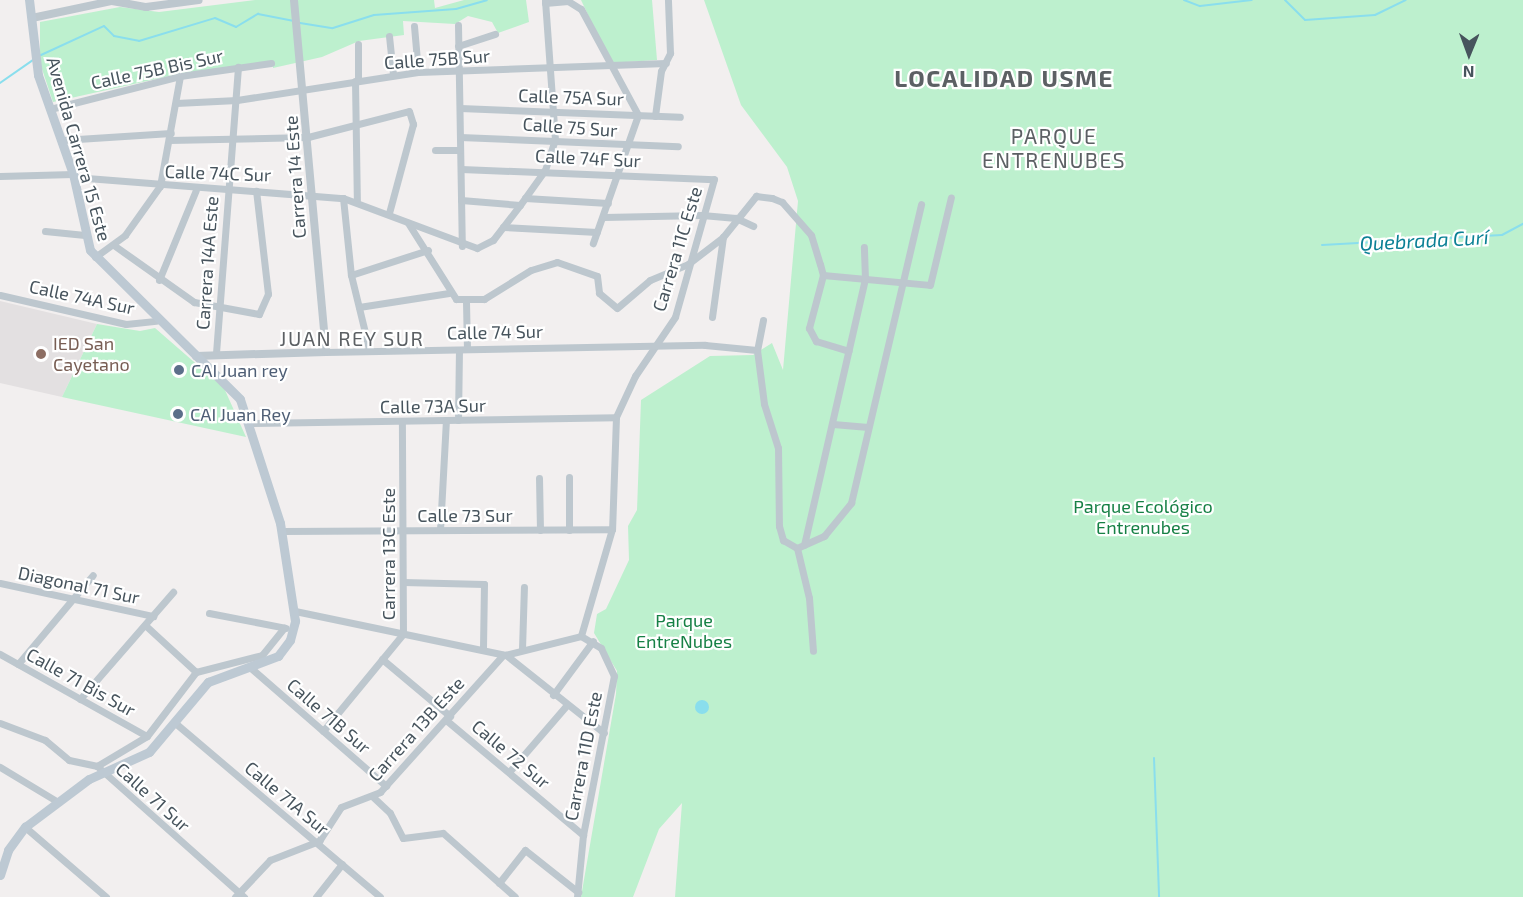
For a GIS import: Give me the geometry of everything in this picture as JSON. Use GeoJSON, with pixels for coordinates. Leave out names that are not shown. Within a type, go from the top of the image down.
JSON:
{"type":"FeatureCollection","features":[{"type":"Feature","properties":{"kind":"main road","name":"Avenida Carrera 15 Este"},"geometry":{"type":"LineString","coordinates":[[0,875],[3,851],[25,828],[100,769],[148,753],[208,682],[252,669],[278,656],[294,630],[295,611],[282,531],[249,423],[235,391],[156,321],[95,257],[85,235],[73,175],[36,66],[29,0]]}},
{"type":"Feature","properties":{"kind":"street"},"geometry":{"type":"LineString","coordinates":[[32,18],[128,1],[146,7],[199,0]]}},
{"type":"Feature","properties":{"kind":"street","name":"Carrera 14 Este"},"geometry":{"type":"LineString","coordinates":[[294,0],[306,91],[310,192],[326,352]]}},
{"type":"Feature","properties":{"kind":"street"},"geometry":{"type":"LineString","coordinates":[[655,116],[666,63],[668,0]]}},
{"type":"Feature","properties":{"kind":"street"},"geometry":{"type":"LineString","coordinates":[[458,25],[462,246],[477,248],[493,240],[545,170],[555,140],[556,111],[545,2],[576,4],[609,67],[638,115],[593,243]]}},
{"type":"Feature","properties":{"kind":"street"},"geometry":{"type":"LineString","coordinates":[[414,26],[418,72]]}},
{"type":"Feature","properties":{"kind":"street"},"geometry":{"type":"LineString","coordinates":[[458,46],[495,34]]}},
{"type":"Feature","properties":{"kind":"street"},"geometry":{"type":"LineString","coordinates":[[389,36],[393,75]]}},
{"type":"Feature","properties":{"kind":"street"},"geometry":{"type":"LineString","coordinates":[[357,202],[354,128],[358,44]]}},
{"type":"Feature","properties":{"kind":"street","name":"Calle 75B Bis Sur"},"geometry":{"type":"LineString","coordinates":[[50,109],[180,76],[271,63]]}},
{"type":"Feature","properties":{"kind":"street","name":"Calle 75B Sur"},"geometry":{"type":"LineString","coordinates":[[176,103],[306,91],[418,72],[609,67],[666,63]]}},
{"type":"Feature","properties":{"kind":"street","name":"Carrera 14A Este"},"geometry":{"type":"LineString","coordinates":[[216,353],[217,310],[238,67]]}},
{"type":"Feature","properties":{"kind":"street"},"geometry":{"type":"LineString","coordinates":[[95,257],[115,246],[160,186],[180,76]]}},
{"type":"Feature","properties":{"kind":"street","name":"Calle 75A Sur"},"geometry":{"type":"LineString","coordinates":[[460,108],[680,117]]}},
{"type":"Feature","properties":{"kind":"street"},"geometry":{"type":"LineString","coordinates":[[62,140],[170,136],[233,139],[308,136],[354,128],[409,111],[412,124],[389,213]]}},
{"type":"Feature","properties":{"kind":"street","name":"Calle 75 Sur"},"geometry":{"type":"LineString","coordinates":[[460,137],[555,140],[628,146],[678,146]]}},
{"type":"Feature","properties":{"kind":"street"},"geometry":{"type":"LineString","coordinates":[[435,150],[460,150]]}},
{"type":"Feature","properties":{"kind":"street","name":"Calle 74F Sur"},"geometry":{"type":"LineString","coordinates":[[460,169],[713,176]]}},
{"type":"Feature","properties":{"kind":"street","name":"Calle 74C Sur"},"geometry":{"type":"LineString","coordinates":[[0,176],[73,175],[196,190],[310,192],[343,198],[389,213],[462,246]]}},
{"type":"Feature","properties":{"kind":"street","name":"Carrera 11C Este"},"geometry":{"type":"LineString","coordinates":[[581,636],[612,529],[616,417],[653,346],[675,317],[687,264],[713,176]]}},
{"type":"Feature","properties":{"kind":"street"},"geometry":{"type":"LineString","coordinates":[[159,280],[196,190]]}},
{"type":"Feature","properties":{"kind":"street"},"geometry":{"type":"LineString","coordinates":[[115,246],[159,280],[217,310],[265,310],[268,294],[255,191]]}},
{"type":"Feature","properties":{"kind":"street"},"geometry":{"type":"LineString","coordinates":[[405,219],[428,250],[449,293],[466,302],[484,299],[531,270],[557,262],[597,276],[599,293],[617,308],[650,280],[687,264],[723,237],[756,196],[782,202],[811,235],[823,275],[809,328],[816,341],[848,351]]}},
{"type":"Feature","properties":{"kind":"street"},"geometry":{"type":"LineString","coordinates":[[823,275],[930,285],[951,197]]}},
{"type":"Feature","properties":{"kind":"street"},"geometry":{"type":"LineString","coordinates":[[343,198],[351,275],[369,349]]}},
{"type":"Feature","properties":{"kind":"street"},"geometry":{"type":"LineString","coordinates":[[525,198],[608,203]]}},
{"type":"Feature","properties":{"kind":"street"},"geometry":{"type":"LineString","coordinates":[[461,200],[520,205]]}},
{"type":"Feature","properties":{"kind":"street"},"geometry":{"type":"LineString","coordinates":[[762,320],[757,350],[764,404],[778,448],[783,486],[779,526],[783,540],[800,546],[824,536],[851,503],[868,427],[896,328],[902,283],[921,204]]}},
{"type":"Feature","properties":{"kind":"street"},"geometry":{"type":"LineString","coordinates":[[604,217],[702,215],[736,218],[753,226]]}},
{"type":"Feature","properties":{"kind":"street"},"geometry":{"type":"LineString","coordinates":[[503,227],[597,232]]}},
{"type":"Feature","properties":{"kind":"street"},"geometry":{"type":"LineString","coordinates":[[45,231],[85,235]]}},
{"type":"Feature","properties":{"kind":"street"},"geometry":{"type":"LineString","coordinates":[[712,316],[723,237]]}},
{"type":"Feature","properties":{"kind":"street"},"geometry":{"type":"LineString","coordinates":[[813,651],[809,598],[800,546],[833,424],[865,279],[864,247]]}},
{"type":"Feature","properties":{"kind":"street"},"geometry":{"type":"LineString","coordinates":[[351,275],[428,250]]}},
{"type":"Feature","properties":{"kind":"street"},"geometry":{"type":"LineString","coordinates":[[359,307],[449,293]]}},
{"type":"Feature","properties":{"kind":"street","name":"Calle 74A Sur"},"geometry":{"type":"LineString","coordinates":[[0,295],[126,324],[156,321]]}},
{"type":"Feature","properties":{"kind":"street"},"geometry":{"type":"LineString","coordinates":[[458,420],[466,302]]}},
{"type":"Feature","properties":{"kind":"street","name":"Calle 74 Sur"},"geometry":{"type":"LineString","coordinates":[[196,356],[216,353],[326,352],[369,349],[463,350],[653,346],[757,350]]}},
{"type":"Feature","properties":{"kind":"street","name":"Calle 73A Sur"},"geometry":{"type":"LineString","coordinates":[[249,423],[616,417]]}},
{"type":"Feature","properties":{"kind":"street"},"geometry":{"type":"LineString","coordinates":[[440,530],[446,420]]}},
{"type":"Feature","properties":{"kind":"street","name":"Carrera 13C Este"},"geometry":{"type":"LineString","coordinates":[[323,731],[404,633],[402,421]]}},
{"type":"Feature","properties":{"kind":"street"},"geometry":{"type":"LineString","coordinates":[[833,424],[868,427]]}},
{"type":"Feature","properties":{"kind":"street"},"geometry":{"type":"LineString","coordinates":[[569,477],[569,530]]}},
{"type":"Feature","properties":{"kind":"street"},"geometry":{"type":"LineString","coordinates":[[539,478],[540,530]]}},
{"type":"Feature","properties":{"kind":"street","name":"Calle 73 Sur"},"geometry":{"type":"LineString","coordinates":[[282,531],[612,529]]}},
{"type":"Feature","properties":{"kind":"street"},"geometry":{"type":"LineString","coordinates":[[18,664],[93,575]]}},
{"type":"Feature","properties":{"kind":"street"},"geometry":{"type":"LineString","coordinates":[[403,582],[481,583],[483,650]]}},
{"type":"Feature","properties":{"kind":"street","name":"Diagonal 71 Sur"},"geometry":{"type":"LineString","coordinates":[[0,583],[153,616]]}},
{"type":"Feature","properties":{"kind":"street"},"geometry":{"type":"LineString","coordinates":[[522,648],[524,587]]}},
{"type":"Feature","properties":{"kind":"street"},"geometry":{"type":"LineString","coordinates":[[80,699],[173,592]]}},
{"type":"Feature","properties":{"kind":"street"},"geometry":{"type":"LineString","coordinates":[[295,611],[505,655],[566,706],[604,734]]}},
{"type":"Feature","properties":{"kind":"street"},"geometry":{"type":"LineString","coordinates":[[209,613],[294,630]]}},
{"type":"Feature","properties":{"kind":"street"},"geometry":{"type":"LineString","coordinates":[[145,625],[196,672]]}},
{"type":"Feature","properties":{"kind":"street"},"geometry":{"type":"LineString","coordinates":[[100,769],[147,736],[196,672],[262,655],[276,644],[284,628]]}},
{"type":"Feature","properties":{"kind":"street"},"geometry":{"type":"LineString","coordinates":[[505,655],[522,648],[581,636],[593,641],[553,695]]}},
{"type":"Feature","properties":{"kind":"street","name":"Carrera 11D Este"},"geometry":{"type":"LineString","coordinates":[[578,895],[583,835],[614,676],[593,641]]}},
{"type":"Feature","properties":{"kind":"street","name":"Calle 71 Bis Sur"},"geometry":{"type":"LineString","coordinates":[[0,654],[147,736]]}},
{"type":"Feature","properties":{"kind":"street","name":"Carrera 13B Este"},"geometry":{"type":"LineString","coordinates":[[316,843],[340,807],[373,797],[386,786],[505,655]]}},
{"type":"Feature","properties":{"kind":"street","name":"Calle 72 Sur"},"geometry":{"type":"LineString","coordinates":[[382,659],[583,835]]}},
{"type":"Feature","properties":{"kind":"street","name":"Calle 71B Sur"},"geometry":{"type":"LineString","coordinates":[[252,669],[386,786]]}},
{"type":"Feature","properties":{"kind":"street"},"geometry":{"type":"LineString","coordinates":[[509,772],[566,706]]}},
{"type":"Feature","properties":{"kind":"street","name":"Calle 71A Sur"},"geometry":{"type":"LineString","coordinates":[[174,722],[378,896]]}},
{"type":"Feature","properties":{"kind":"street","name":"Calle 71 Sur"},"geometry":{"type":"LineString","coordinates":[[0,723],[45,740],[69,760],[100,769],[239,896]]}},
{"type":"Feature","properties":{"kind":"street"},"geometry":{"type":"LineString","coordinates":[[0,767],[58,802]]}},
{"type":"Feature","properties":{"kind":"street"},"geometry":{"type":"LineString","coordinates":[[373,797],[390,813],[403,838],[437,832],[515,897]]}},
{"type":"Feature","properties":{"kind":"street"},"geometry":{"type":"LineString","coordinates":[[25,828],[106,897]]}},
{"type":"Feature","properties":{"kind":"street"},"geometry":{"type":"LineString","coordinates":[[239,896],[270,860],[316,843]]}},
{"type":"Feature","properties":{"kind":"street"},"geometry":{"type":"LineString","coordinates":[[499,883],[525,850],[578,895]]}},
{"type":"Feature","properties":{"kind":"street"},"geometry":{"type":"LineString","coordinates":[[316,897],[342,864]]}},
{"type":"Feature","properties":{"kind":"shaded area","name":"IED San Cayetano"},"geometry":{"type":"Polygon","coordinates":[[[0,301],[97,324],[62,397],[0,383],[0,301]]]}},
{"type":"Feature","properties":{"kind":"green space"},"geometry":{"type":"Polygon","coordinates":[[[255,0],[434,0],[435,8],[464,0],[526,0],[529,22],[498,33],[492,22],[468,16],[455,24],[403,21],[404,35],[359,41],[322,57],[273,68],[273,61],[165,77],[53,102],[40,63],[40,22],[120,7],[159,12],[255,0]]]}},
{"type":"Feature","properties":{"kind":"green space"},"geometry":{"type":"Polygon","coordinates":[[[581,0],[652,0],[657,60],[611,63],[581,0]]]}},
{"type":"Feature","properties":{"kind":"green space","name":"Parque Ecológico Entrenubes"},"geometry":{"type":"Polygon","coordinates":[[[704,0],[1523,0],[1523,897],[675,897],[682,803],[659,829],[633,897],[581,897],[616,694],[617,671],[594,633],[597,614],[606,609],[629,560],[628,526],[637,510],[641,400],[710,356],[753,355],[772,343],[783,370],[798,201],[787,167],[741,105],[704,0]]]}},
{"type":"Feature","properties":{"kind":"green space"},"geometry":{"type":"Polygon","coordinates":[[[97,324],[140,331],[155,328],[224,388],[246,437],[62,397],[97,324]]]}},
{"type":"Feature","properties":{"kind":"water"},"geometry":{"type":"Polygon","coordinates":[[[702,700],[707,702],[709,707],[707,712],[702,714],[697,712],[695,707],[697,702],[702,700]]]}},
{"type":"Feature","properties":{"kind":"waterway"},"geometry":{"type":"LineString","coordinates":[[300,23],[333,28],[374,15],[456,9],[487,0]]}},
{"type":"Feature","properties":{"kind":"waterway"},"geometry":{"type":"LineString","coordinates":[[1184,0],[1200,6],[1252,0]]}},
{"type":"Feature","properties":{"kind":"waterway"},"geometry":{"type":"LineString","coordinates":[[1285,0],[1305,20],[1375,15],[1406,0]]}},
{"type":"Feature","properties":{"kind":"waterway"},"geometry":{"type":"LineString","coordinates":[[41,55],[104,26],[114,36],[139,41],[215,18],[236,27],[258,14],[295,21]]}},
{"type":"Feature","properties":{"kind":"waterway"},"geometry":{"type":"LineString","coordinates":[[0,83],[33,60]]}},
{"type":"Feature","properties":{"kind":"waterway","name":"Quebrada Curí"},"geometry":{"type":"LineString","coordinates":[[1322,245],[1502,235],[1523,224]]}},
{"type":"Feature","properties":{"kind":"waterway"},"geometry":{"type":"LineString","coordinates":[[1154,758],[1159,897]]}},
{"type":"Feature","properties":{"kind":"place","name":"IED San Cayetano"},"geometry":{"type":"Point","coordinates":[41,354]}},
{"type":"Feature","properties":{"kind":"place","name":"CAI Juan rey"},"geometry":{"type":"Point","coordinates":[179,370]}},
{"type":"Feature","properties":{"kind":"place","name":"CAI Juan Rey"},"geometry":{"type":"Point","coordinates":[178,414]}},
{"type":"Feature","properties":{"kind":"district","name":"LOCALIDAD USME"},"geometry":{"type":"Point","coordinates":[1004,78]}},
{"type":"Feature","properties":{"kind":"district","name":"PARQUE ENTRENUBES"},"geometry":{"type":"Point","coordinates":[1054,148]}},
{"type":"Feature","properties":{"kind":"district","name":"JUAN REY SUR"},"geometry":{"type":"Point","coordinates":[352,338]}},
{"type":"Feature","properties":{"kind":"park label","name":"Parque EntreNubes"},"geometry":{"type":"Point","coordinates":[684,631]}}]}
